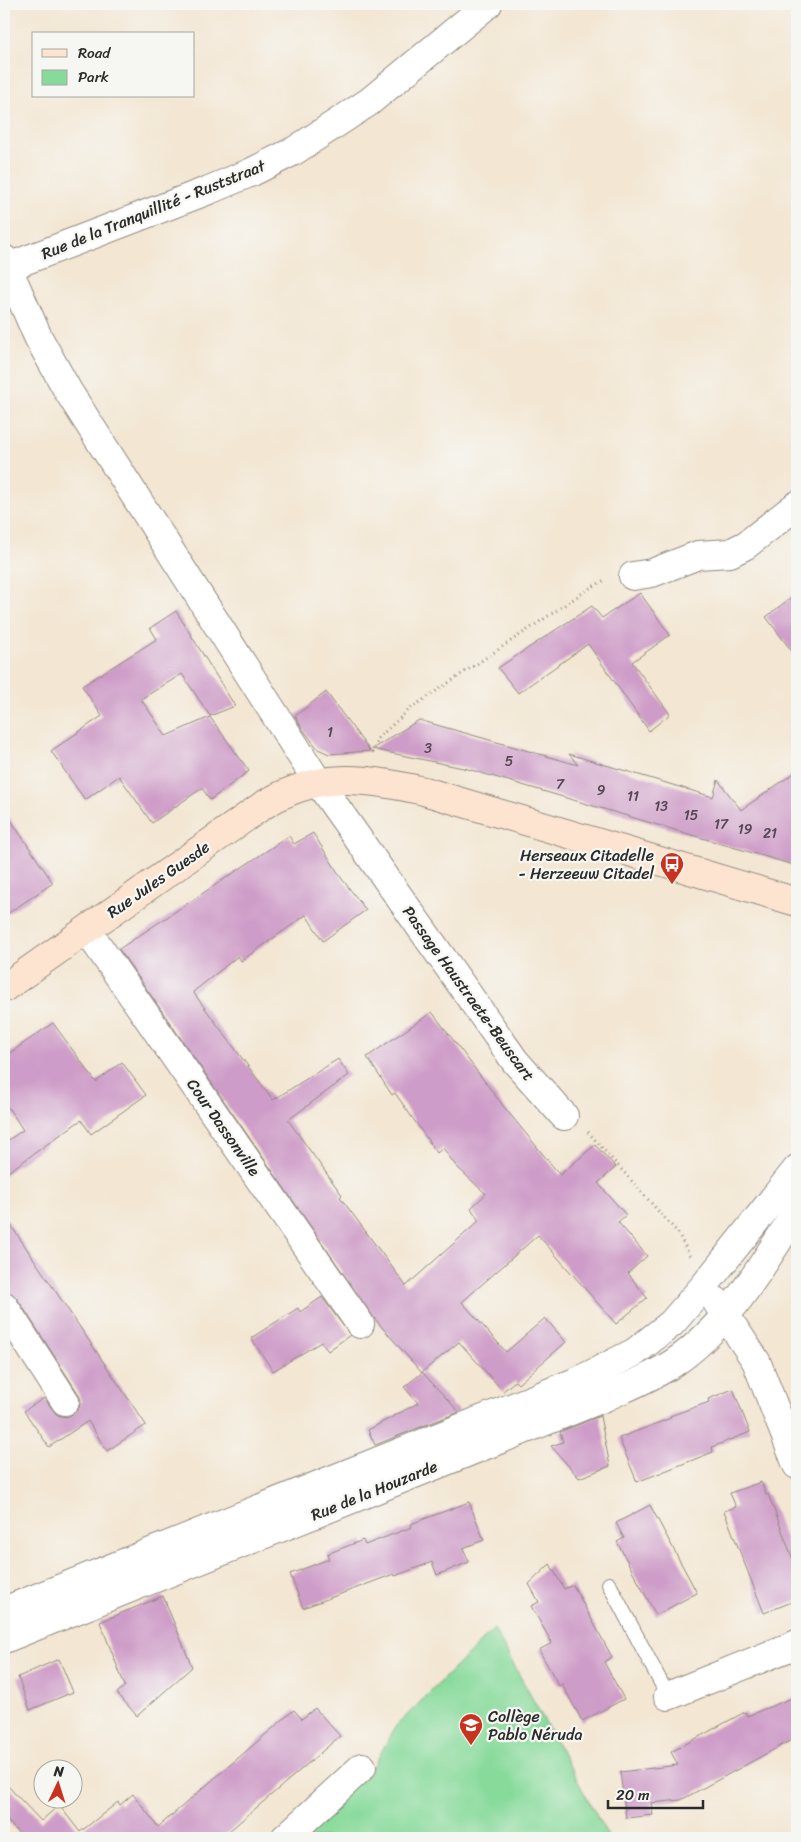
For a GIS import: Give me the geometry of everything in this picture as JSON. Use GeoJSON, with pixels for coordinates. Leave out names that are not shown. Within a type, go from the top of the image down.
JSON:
{"type":"FeatureCollection","features":[{"type":"Feature","properties":{"kind":"main road","name":"Rue Jules Guesde"},"geometry":{"type":"LineString","coordinates":[[4,988],[262,806],[293,789],[318,782],[364,780],[424,791],[797,902]]}},
{"type":"Feature","properties":{"kind":"street","name":"Rue de la Tranquillité - Ruststraat"},"geometry":{"type":"LineString","coordinates":[[6,263],[209,190],[252,172],[294,150],[369,102],[488,4]]}},
{"type":"Feature","properties":{"kind":"street","name":"Passage Haustraete-Beuscart"},"geometry":{"type":"LineString","coordinates":[[6,263],[38,337],[68,391],[318,782],[515,1060],[564,1116]]}},
{"type":"Feature","properties":{"kind":"street"},"geometry":{"type":"LineString","coordinates":[[633,576],[652,573],[698,555],[730,553],[746,546],[797,505]]}},
{"type":"Feature","properties":{"kind":"street","name":"Cour Dassonville"},"geometry":{"type":"LineString","coordinates":[[87,930],[360,1324]]}},
{"type":"Feature","properties":{"kind":"street","name":"Rue de la Houzarde"},"geometry":{"type":"LineString","coordinates":[[4,1611],[596,1373],[635,1352],[672,1322],[704,1286],[797,1170]]}},
{"type":"Feature","properties":{"kind":"street","name":"Rue de la Houzarde"},"geometry":{"type":"LineString","coordinates":[[4,1638],[603,1398],[675,1362],[726,1314],[797,1211]]}},
{"type":"Feature","properties":{"kind":"street"},"geometry":{"type":"LineString","coordinates":[[704,1286],[726,1314],[756,1361],[797,1465]]}},
{"type":"Feature","properties":{"kind":"street"},"geometry":{"type":"LineString","coordinates":[[4,1306],[65,1401]]}},
{"type":"Feature","properties":{"kind":"street"},"geometry":{"type":"LineString","coordinates":[[668,1696],[797,1644]]}},
{"type":"Feature","properties":{"kind":"street"},"geometry":{"type":"LineString","coordinates":[[285,1838],[362,1767]]}},
{"type":"Feature","properties":{"kind":"lane"},"geometry":{"type":"LineString","coordinates":[[609,1584],[668,1696]]}},
{"type":"Feature","properties":{"kind":"path"},"geometry":{"type":"LineString","coordinates":[[371,758],[378,738],[411,708],[601,581],[633,576]]}},
{"type":"Feature","properties":{"kind":"path"},"geometry":{"type":"LineString","coordinates":[[564,1116],[584,1128],[678,1233],[704,1286]]}},
{"type":"Feature","properties":{"kind":"green space","name":"Collège Pablo Néruda"},"geometry":{"type":"Polygon","coordinates":[[[494,1629],[609,1838],[303,1838],[374,1765],[396,1726],[494,1629]]]}},
{"type":"Feature","properties":{"kind":"building"},"geometry":{"type":"Polygon","coordinates":[[[640,593],[670,635],[632,662],[670,714],[649,731],[588,644],[518,693],[498,668],[592,606],[602,618],[640,593]]]}},
{"type":"Feature","properties":{"kind":"building"},"geometry":{"type":"Polygon","coordinates":[[[797,593],[797,658],[766,617],[797,593]]]}},
{"type":"Feature","properties":{"kind":"building"},"geometry":{"type":"Polygon","coordinates":[[[176,611],[235,706],[210,716],[182,674],[141,699],[166,736],[210,717],[249,771],[210,800],[202,788],[152,823],[119,776],[85,800],[51,751],[102,716],[82,686],[157,639],[150,628],[176,611]]]}},
{"type":"Feature","properties":{"kind":"building"},"geometry":{"type":"Polygon","coordinates":[[[326,692],[370,751],[329,754],[318,749],[302,728],[295,716],[326,692]]]}},
{"type":"Feature","properties":{"kind":"building"},"geometry":{"type":"Polygon","coordinates":[[[419,720],[578,765],[569,754],[713,797],[718,780],[741,810],[797,771],[797,866],[468,769],[372,749],[419,720]]]}},
{"type":"Feature","properties":{"kind":"building"},"geometry":{"type":"Polygon","coordinates":[[[4,810],[53,883],[4,916],[4,810]]]}},
{"type":"Feature","properties":{"kind":"building"},"geometry":{"type":"Polygon","coordinates":[[[313,833],[342,879],[366,910],[323,941],[306,915],[241,961],[238,956],[193,992],[273,1100],[338,1059],[349,1075],[288,1120],[342,1195],[340,1197],[406,1286],[479,1221],[471,1208],[486,1194],[456,1166],[443,1148],[437,1153],[395,1093],[392,1095],[367,1057],[432,1012],[504,1107],[560,1175],[595,1145],[616,1167],[598,1183],[626,1215],[618,1222],[647,1256],[628,1273],[647,1298],[616,1324],[538,1235],[462,1302],[506,1352],[545,1318],[566,1342],[518,1384],[515,1381],[503,1391],[459,1342],[422,1372],[459,1412],[375,1445],[368,1430],[418,1403],[404,1387],[422,1373],[374,1318],[119,949],[289,836],[294,844],[313,833]]]}},
{"type":"Feature","properties":{"kind":"building"},"geometry":{"type":"Polygon","coordinates":[[[53,1023],[96,1082],[122,1062],[146,1095],[91,1134],[81,1120],[4,1175],[4,1143],[23,1130],[4,1101],[4,1057],[53,1023]]]}},
{"type":"Feature","properties":{"kind":"building"},"geometry":{"type":"Polygon","coordinates":[[[4,1215],[146,1425],[107,1451],[88,1421],[49,1447],[24,1411],[44,1398],[57,1415],[66,1417],[79,1409],[81,1400],[17,1298],[4,1290],[4,1215]]]}},
{"type":"Feature","properties":{"kind":"building"},"geometry":{"type":"Polygon","coordinates":[[[322,1297],[350,1335],[328,1351],[321,1342],[273,1371],[251,1338],[298,1308],[300,1312],[322,1297]]]}},
{"type":"Feature","properties":{"kind":"building"},"geometry":{"type":"Polygon","coordinates":[[[733,1389],[750,1432],[712,1447],[713,1452],[637,1482],[619,1438],[709,1402],[708,1399],[733,1389]]]}},
{"type":"Feature","properties":{"kind":"building"},"geometry":{"type":"Polygon","coordinates":[[[600,1416],[610,1466],[579,1478],[551,1446],[563,1442],[560,1432],[600,1416]]]}},
{"type":"Feature","properties":{"kind":"building"},"geometry":{"type":"Polygon","coordinates":[[[761,1482],[766,1495],[768,1494],[797,1570],[797,1600],[764,1613],[724,1511],[736,1507],[730,1493],[761,1482]]]}},
{"type":"Feature","properties":{"kind":"building"},"geometry":{"type":"Polygon","coordinates":[[[469,1502],[484,1540],[463,1548],[469,1562],[437,1575],[432,1562],[303,1608],[290,1574],[329,1559],[327,1554],[363,1540],[365,1545],[412,1527],[411,1524],[469,1502]]]}},
{"type":"Feature","properties":{"kind":"building"},"geometry":{"type":"Polygon","coordinates":[[[650,1505],[697,1593],[656,1615],[617,1542],[624,1538],[616,1523],[650,1505]]]}},
{"type":"Feature","properties":{"kind":"building"},"geometry":{"type":"Polygon","coordinates":[[[550,1564],[564,1589],[573,1585],[612,1657],[604,1662],[624,1699],[582,1721],[562,1684],[559,1686],[539,1650],[552,1643],[531,1606],[539,1602],[529,1584],[550,1564]]]}},
{"type":"Feature","properties":{"kind":"building"},"geometry":{"type":"Polygon","coordinates":[[[163,1596],[192,1667],[137,1716],[117,1693],[125,1686],[100,1622],[163,1596]]]}},
{"type":"Feature","properties":{"kind":"building"},"geometry":{"type":"Polygon","coordinates":[[[59,1659],[73,1692],[30,1710],[18,1677],[59,1659]]]}},
{"type":"Feature","properties":{"kind":"building"},"geometry":{"type":"Polygon","coordinates":[[[797,1696],[797,1737],[681,1800],[651,1803],[653,1815],[626,1818],[620,1772],[678,1765],[671,1752],[745,1712],[747,1716],[797,1696]]]}},
{"type":"Feature","properties":{"kind":"building"},"geometry":{"type":"Polygon","coordinates":[[[315,1708],[340,1736],[221,1838],[23,1838],[4,1817],[4,1782],[41,1821],[53,1810],[63,1810],[80,1832],[118,1802],[120,1805],[133,1794],[158,1827],[294,1710],[302,1719],[315,1708]]]}},
{"type":"Feature","properties":{"kind":"place","name":"Herseaux Citadelle - Herzeeuw Citadel"},"geometry":{"type":"Point","coordinates":[672,885]}},
{"type":"Feature","properties":{"kind":"place","name":"Collège Pablo Néruda"},"geometry":{"type":"Point","coordinates":[471,1746]}}]}
